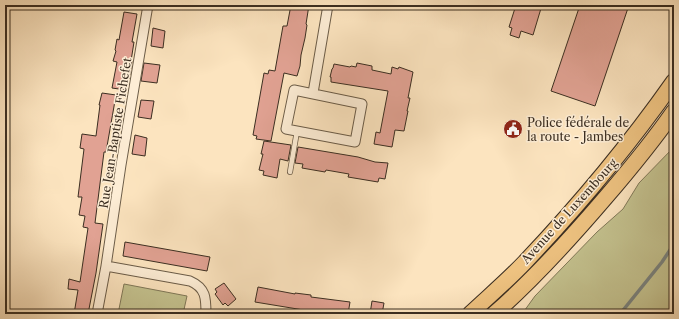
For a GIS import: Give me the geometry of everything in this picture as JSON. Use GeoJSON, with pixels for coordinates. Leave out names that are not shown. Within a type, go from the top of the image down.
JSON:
{"type":"FeatureCollection","features":[{"type":"Feature","properties":{"kind":"main road","name":"Avenue de Luxembourg"},"geometry":{"type":"LineString","coordinates":[[470,314],[525,262],[582,200],[624,149],[674,81]]}},
{"type":"Feature","properties":{"kind":"main road","name":"Avenue de Luxembourg"},"geometry":{"type":"LineString","coordinates":[[494,314],[518,293],[556,254],[595,210],[629,171],[666,123],[674,110]]}},
{"type":"Feature","properties":{"kind":"street","name":"Rue Jean-Baptiste Fichefet"},"geometry":{"type":"LineString","coordinates":[[97,314],[148,5]]}},
{"type":"Feature","properties":{"kind":"street"},"geometry":{"type":"LineString","coordinates":[[313,93],[328,5]]}},
{"type":"Feature","properties":{"kind":"street"},"geometry":{"type":"LineString","coordinates":[[294,90],[313,93],[362,104],[355,142],[286,128],[294,90]]}},
{"type":"Feature","properties":{"kind":"street"},"geometry":{"type":"LineString","coordinates":[[106,266],[190,281],[201,288],[204,294],[206,300],[206,314]]}},
{"type":"Feature","properties":{"kind":"lane"},"geometry":{"type":"LineString","coordinates":[[290,172],[297,131]]}},
{"type":"Feature","properties":{"kind":"shaded area"},"geometry":{"type":"Polygon","coordinates":[[[674,147],[674,314],[522,314],[535,296],[597,232],[623,209],[639,183],[674,147]]]}},
{"type":"Feature","properties":{"kind":"shaded area"},"geometry":{"type":"Polygon","coordinates":[[[124,284],[187,296],[183,314],[118,314],[124,284]]]}},
{"type":"Feature","properties":{"kind":"building"},"geometry":{"type":"Polygon","coordinates":[[[291,5],[309,5],[300,66],[297,76],[284,73],[271,141],[256,139],[257,136],[253,135],[264,73],[268,74],[269,70],[275,71],[283,26],[287,26],[291,5]]]}},
{"type":"Feature","properties":{"kind":"building"},"geometry":{"type":"Polygon","coordinates":[[[516,5],[542,5],[533,35],[521,31],[519,38],[510,35],[512,28],[509,27],[516,5]]]}},
{"type":"Feature","properties":{"kind":"building"},"geometry":{"type":"Polygon","coordinates":[[[580,5],[629,5],[595,106],[551,91],[580,5]]]}},
{"type":"Feature","properties":{"kind":"building"},"geometry":{"type":"Polygon","coordinates":[[[124,12],[137,14],[132,42],[134,42],[132,61],[129,79],[127,79],[126,90],[112,88],[117,62],[113,61],[117,39],[119,40],[124,12]]]}},
{"type":"Feature","properties":{"kind":"building"},"geometry":{"type":"Polygon","coordinates":[[[153,28],[165,31],[163,48],[151,46],[153,28]]]}},
{"type":"Feature","properties":{"kind":"building"},"geometry":{"type":"Polygon","coordinates":[[[144,63],[160,65],[157,83],[141,81],[144,63]]]}},
{"type":"Feature","properties":{"kind":"building"},"geometry":{"type":"Polygon","coordinates":[[[357,63],[372,66],[372,70],[391,74],[392,67],[398,69],[399,67],[413,72],[404,131],[395,130],[392,147],[374,144],[376,132],[380,133],[388,91],[331,82],[330,77],[334,64],[356,67],[357,63]]]}},
{"type":"Feature","properties":{"kind":"building"},"geometry":{"type":"Polygon","coordinates":[[[102,93],[116,95],[106,152],[104,152],[95,223],[103,224],[88,314],[74,314],[78,290],[68,289],[69,279],[80,282],[88,228],[83,227],[85,216],[79,215],[82,197],[78,197],[84,149],[80,148],[82,134],[96,136],[99,105],[102,93]]]}},
{"type":"Feature","properties":{"kind":"building"},"geometry":{"type":"Polygon","coordinates":[[[141,100],[154,101],[151,119],[138,117],[141,100]]]}},
{"type":"Feature","properties":{"kind":"building"},"geometry":{"type":"Polygon","coordinates":[[[135,135],[147,138],[145,156],[132,154],[135,135]]]}},
{"type":"Feature","properties":{"kind":"building"},"geometry":{"type":"Polygon","coordinates":[[[264,141],[291,145],[288,161],[280,159],[277,178],[263,175],[264,171],[259,170],[263,154],[261,154],[264,141]]]}},
{"type":"Feature","properties":{"kind":"building"},"geometry":{"type":"Polygon","coordinates":[[[298,147],[358,157],[375,162],[388,163],[385,179],[379,178],[378,182],[348,177],[349,174],[302,168],[303,164],[295,163],[298,147]]]}},
{"type":"Feature","properties":{"kind":"building"},"geometry":{"type":"Polygon","coordinates":[[[125,242],[210,257],[207,271],[123,256],[125,242]]]}},
{"type":"Feature","properties":{"kind":"building"},"geometry":{"type":"Polygon","coordinates":[[[224,283],[236,299],[228,306],[225,303],[223,305],[215,294],[217,292],[215,289],[224,283]]]}},
{"type":"Feature","properties":{"kind":"building"},"geometry":{"type":"Polygon","coordinates":[[[258,287],[295,294],[311,295],[311,297],[350,302],[348,314],[328,314],[255,302],[258,287]]]}},
{"type":"Feature","properties":{"kind":"building"},"geometry":{"type":"Polygon","coordinates":[[[372,301],[384,303],[382,314],[370,314],[372,301]]]}},
{"type":"Feature","properties":{"kind":"waterway"},"geometry":{"type":"LineString","coordinates":[[620,314],[662,262],[674,244]]}},
{"type":"Feature","properties":{"kind":"place","name":"Police fédérale de la route - Jambes"},"geometry":{"type":"Point","coordinates":[513,129]}}]}
